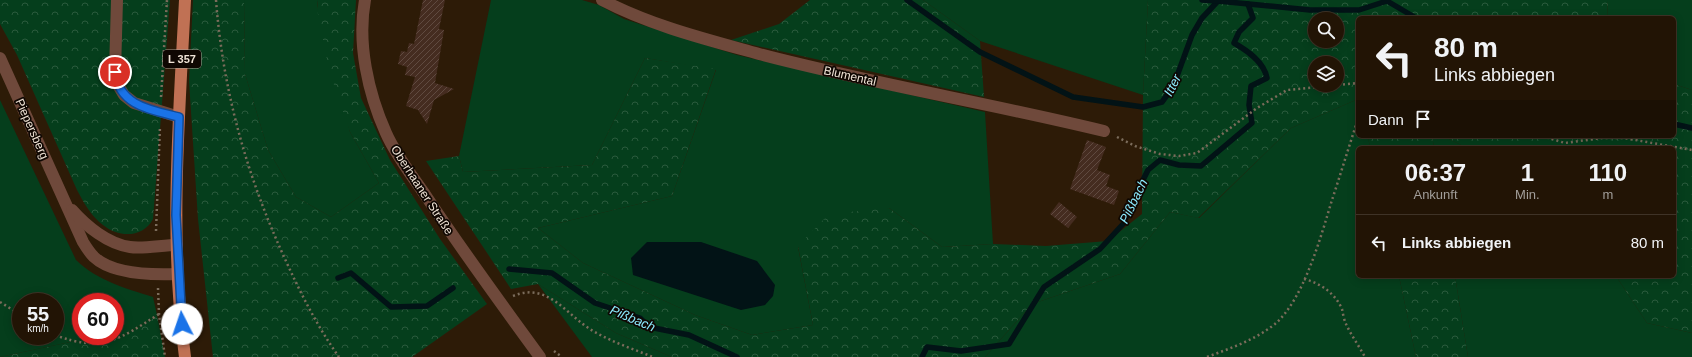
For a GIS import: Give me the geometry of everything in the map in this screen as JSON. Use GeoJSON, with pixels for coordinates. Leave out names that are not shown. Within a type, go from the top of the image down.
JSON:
{"type":"FeatureCollection","features":[{"type":"Feature","properties":{"kind":"main road","name":"L 357"},"geometry":{"type":"LineString","coordinates":[[185,0],[176,200],[178,274],[185,357]]}},
{"type":"Feature","properties":{"kind":"street"},"geometry":{"type":"LineString","coordinates":[[117,0],[115,72],[118,85],[124,94],[134,103],[179,117]]}},
{"type":"Feature","properties":{"kind":"street","name":"Oberhaaner Straße"},"geometry":{"type":"LineString","coordinates":[[364,0],[362,13],[363,44],[366,64],[375,103],[386,134],[456,242],[540,357]]}},
{"type":"Feature","properties":{"kind":"street","name":"Blumental"},"geometry":{"type":"LineString","coordinates":[[602,0],[642,20],[779,59],[868,80],[1016,110],[1104,131]]}},
{"type":"Feature","properties":{"kind":"street","name":"Piepersberg"},"geometry":{"type":"LineString","coordinates":[[0,58],[83,242],[94,258],[110,267],[157,275],[178,274]]}},
{"type":"Feature","properties":{"kind":"street","name":"Piepersberg"},"geometry":{"type":"LineString","coordinates":[[64,201],[82,222],[110,240],[130,247],[177,245]]}},
{"type":"Feature","properties":{"kind":"path"},"geometry":{"type":"LineString","coordinates":[[216,0],[220,45],[231,104],[247,165],[276,238],[303,297],[322,333],[340,357]]}},
{"type":"Feature","properties":{"kind":"path"},"geometry":{"type":"LineString","coordinates":[[1104,131],[1135,146],[1160,154],[1179,156],[1197,153],[1257,108],[1287,90],[1356,83]]}},
{"type":"Feature","properties":{"kind":"path"},"geometry":{"type":"LineString","coordinates":[[1207,357],[1240,345],[1259,336],[1276,322],[1292,301],[1304,279],[1321,235],[1356,125]]}},
{"type":"Feature","properties":{"kind":"path"},"geometry":{"type":"LineString","coordinates":[[1549,138],[1565,143],[1602,138],[1624,138],[1669,146]]}},
{"type":"Feature","properties":{"kind":"path"},"geometry":{"type":"LineString","coordinates":[[1676,147],[1692,150]]}},
{"type":"Feature","properties":{"kind":"path"},"geometry":{"type":"LineString","coordinates":[[1304,279],[1316,282],[1326,288],[1336,300],[1341,308],[1346,324],[1365,357]]}},
{"type":"Feature","properties":{"kind":"path"},"geometry":{"type":"LineString","coordinates":[[500,302],[519,294],[530,292],[541,294],[561,305],[592,330],[613,341],[653,357]]}},
{"type":"Feature","properties":{"kind":"path"},"geometry":{"type":"LineString","coordinates":[[0,302],[12,309]]}},
{"type":"Feature","properties":{"kind":"path"},"geometry":{"type":"LineString","coordinates":[[64,337],[87,344],[108,342],[126,335],[159,314]]}},
{"type":"Feature","properties":{"kind":"green space"},"geometry":{"type":"Polygon","coordinates":[[[0,0],[170,0],[153,219],[143,230],[137,233],[123,234],[109,229],[95,218],[85,204],[77,190],[17,55],[0,24],[0,0]]]}},
{"type":"Feature","properties":{"kind":"green space"},"geometry":{"type":"Polygon","coordinates":[[[193,0],[244,0],[245,74],[268,150],[296,197],[331,217],[379,183],[350,132],[329,70],[317,9],[318,0],[356,0],[353,53],[361,98],[390,160],[440,239],[487,304],[412,357],[213,357],[198,219],[189,81],[193,0]]]}},
{"type":"Feature","properties":{"kind":"green space"},"geometry":{"type":"Polygon","coordinates":[[[244,0],[318,0],[317,7],[350,132],[379,183],[331,217],[296,197],[268,150],[245,74],[244,0]]]}},
{"type":"Feature","properties":{"kind":"green space"},"geometry":{"type":"Polygon","coordinates":[[[491,0],[582,0],[599,5],[624,19],[737,55],[985,112],[993,244],[942,247],[889,208],[798,247],[813,325],[752,335],[695,315],[583,263],[538,228],[672,196],[716,70],[645,58],[592,165],[463,172],[459,156],[491,0]]]}},
{"type":"Feature","properties":{"kind":"green space"},"geometry":{"type":"Polygon","coordinates":[[[810,0],[923,0],[980,41],[984,97],[731,40],[779,24],[810,0]]]}},
{"type":"Feature","properties":{"kind":"green space"},"geometry":{"type":"Polygon","coordinates":[[[923,0],[1148,0],[1143,95],[980,41],[923,0]]]}},
{"type":"Feature","properties":{"kind":"green space"},"geometry":{"type":"Polygon","coordinates":[[[1148,0],[1608,0],[1607,16],[1356,16],[1356,100],[1291,128],[1198,218],[1170,212],[1120,274],[1032,304],[985,357],[672,357],[616,333],[538,284],[511,289],[426,161],[459,156],[463,172],[592,165],[645,58],[716,69],[672,196],[538,228],[583,263],[695,315],[752,335],[813,325],[798,246],[829,214],[889,208],[942,247],[993,244],[1046,246],[1108,241],[1142,214],[1143,95],[1148,0]]]}},
{"type":"Feature","properties":{"kind":"green space"},"geometry":{"type":"Polygon","coordinates":[[[1608,0],[1692,0],[1692,90],[1676,85],[1676,16],[1607,16],[1608,0]]]}},
{"type":"Feature","properties":{"kind":"green space"},"geometry":{"type":"Polygon","coordinates":[[[1676,85],[1692,90],[1692,333],[1647,323],[1617,278],[1676,278],[1676,146],[1463,146],[1447,138],[1676,138],[1676,85]]]}},
{"type":"Feature","properties":{"kind":"green space"},"geometry":{"type":"Polygon","coordinates":[[[0,100],[76,260],[103,279],[153,297],[157,315],[124,335],[124,293],[72,293],[72,342],[64,343],[64,293],[12,293],[12,345],[56,345],[0,357],[0,100]]]}},
{"type":"Feature","properties":{"kind":"green space"},"geometry":{"type":"Polygon","coordinates":[[[1356,100],[1356,138],[1368,138],[1370,146],[1356,146],[1356,278],[1399,278],[1416,357],[985,357],[1032,304],[1120,274],[1170,212],[1199,218],[1291,128],[1356,100]]]}},
{"type":"Feature","properties":{"kind":"green space"},"geometry":{"type":"Polygon","coordinates":[[[1368,138],[1432,138],[1434,146],[1370,146],[1368,138]]]}},
{"type":"Feature","properties":{"kind":"green space"},"geometry":{"type":"Polygon","coordinates":[[[1432,138],[1447,138],[1463,146],[1434,146],[1432,138]]]}},
{"type":"Feature","properties":{"kind":"green space"},"geometry":{"type":"Polygon","coordinates":[[[1399,278],[1455,278],[1468,357],[1416,357],[1399,278]]]}},
{"type":"Feature","properties":{"kind":"green space"},"geometry":{"type":"Polygon","coordinates":[[[1455,278],[1617,278],[1647,323],[1692,333],[1692,357],[1468,357],[1455,278]]]}},
{"type":"Feature","properties":{"kind":"green space"},"geometry":{"type":"Polygon","coordinates":[[[538,284],[616,333],[672,357],[592,357],[538,284]]]}},
{"type":"Feature","properties":{"kind":"green space"},"geometry":{"type":"Polygon","coordinates":[[[157,315],[165,357],[0,357],[56,345],[64,345],[64,343],[72,342],[72,345],[124,345],[124,335],[157,315]]]}},
{"type":"Feature","properties":{"kind":"shaded area"},"geometry":{"type":"Polygon","coordinates":[[[647,242],[701,242],[757,261],[775,285],[773,296],[765,305],[741,310],[633,275],[631,258],[647,242]]]}},
{"type":"Feature","properties":{"kind":"building"},"geometry":{"type":"Polygon","coordinates":[[[423,0],[445,0],[439,29],[444,30],[435,83],[454,89],[434,100],[427,124],[418,110],[406,106],[415,77],[405,75],[407,67],[398,64],[401,51],[407,52],[409,43],[414,44],[423,0]]]}},
{"type":"Feature","properties":{"kind":"building"},"geometry":{"type":"Polygon","coordinates":[[[1087,140],[1106,147],[1097,170],[1110,175],[1106,186],[1119,191],[1114,205],[1070,189],[1087,140]]]}},
{"type":"Feature","properties":{"kind":"building"},"geometry":{"type":"Polygon","coordinates":[[[1059,202],[1077,217],[1068,228],[1050,214],[1059,202]]]}},
{"type":"Feature","properties":{"kind":"waterway","name":"Itter"},"geometry":{"type":"LineString","coordinates":[[907,0],[980,52],[1073,97],[1143,107],[1162,102],[1173,87],[1192,35],[1202,18],[1218,1],[1310,10],[1359,10],[1387,1],[1413,16]]}},
{"type":"Feature","properties":{"kind":"waterway"},"geometry":{"type":"LineString","coordinates":[[1202,0],[1218,1]]}},
{"type":"Feature","properties":{"kind":"waterway","name":"Pißbach"},"geometry":{"type":"LineString","coordinates":[[922,357],[927,347],[961,351],[1009,344],[1044,287],[1100,249],[1124,223],[1130,206],[1148,170],[1160,160],[1179,165],[1201,166],[1252,123],[1249,105],[1251,86],[1267,78],[1263,67],[1259,62],[1250,53],[1234,43],[1239,32],[1253,18],[1248,4]]}},
{"type":"Feature","properties":{"kind":"waterway","name":"Itter"},"geometry":{"type":"LineString","coordinates":[[1676,124],[1692,128]]}},
{"type":"Feature","properties":{"kind":"waterway","name":"Pißbach"},"geometry":{"type":"LineString","coordinates":[[509,269],[552,273],[595,303],[640,318],[649,327],[689,335],[737,357]]}},
{"type":"Feature","properties":{"kind":"waterway","name":"Pißbach"},"geometry":{"type":"LineString","coordinates":[[338,278],[351,273],[391,307],[427,306],[453,288]]}},
{"type":"Feature","properties":{"kind":"route"},"geometry":{"type":"LineString","coordinates":[[115,72],[120,89],[134,103],[179,117],[176,215],[182,324]]}}]}
